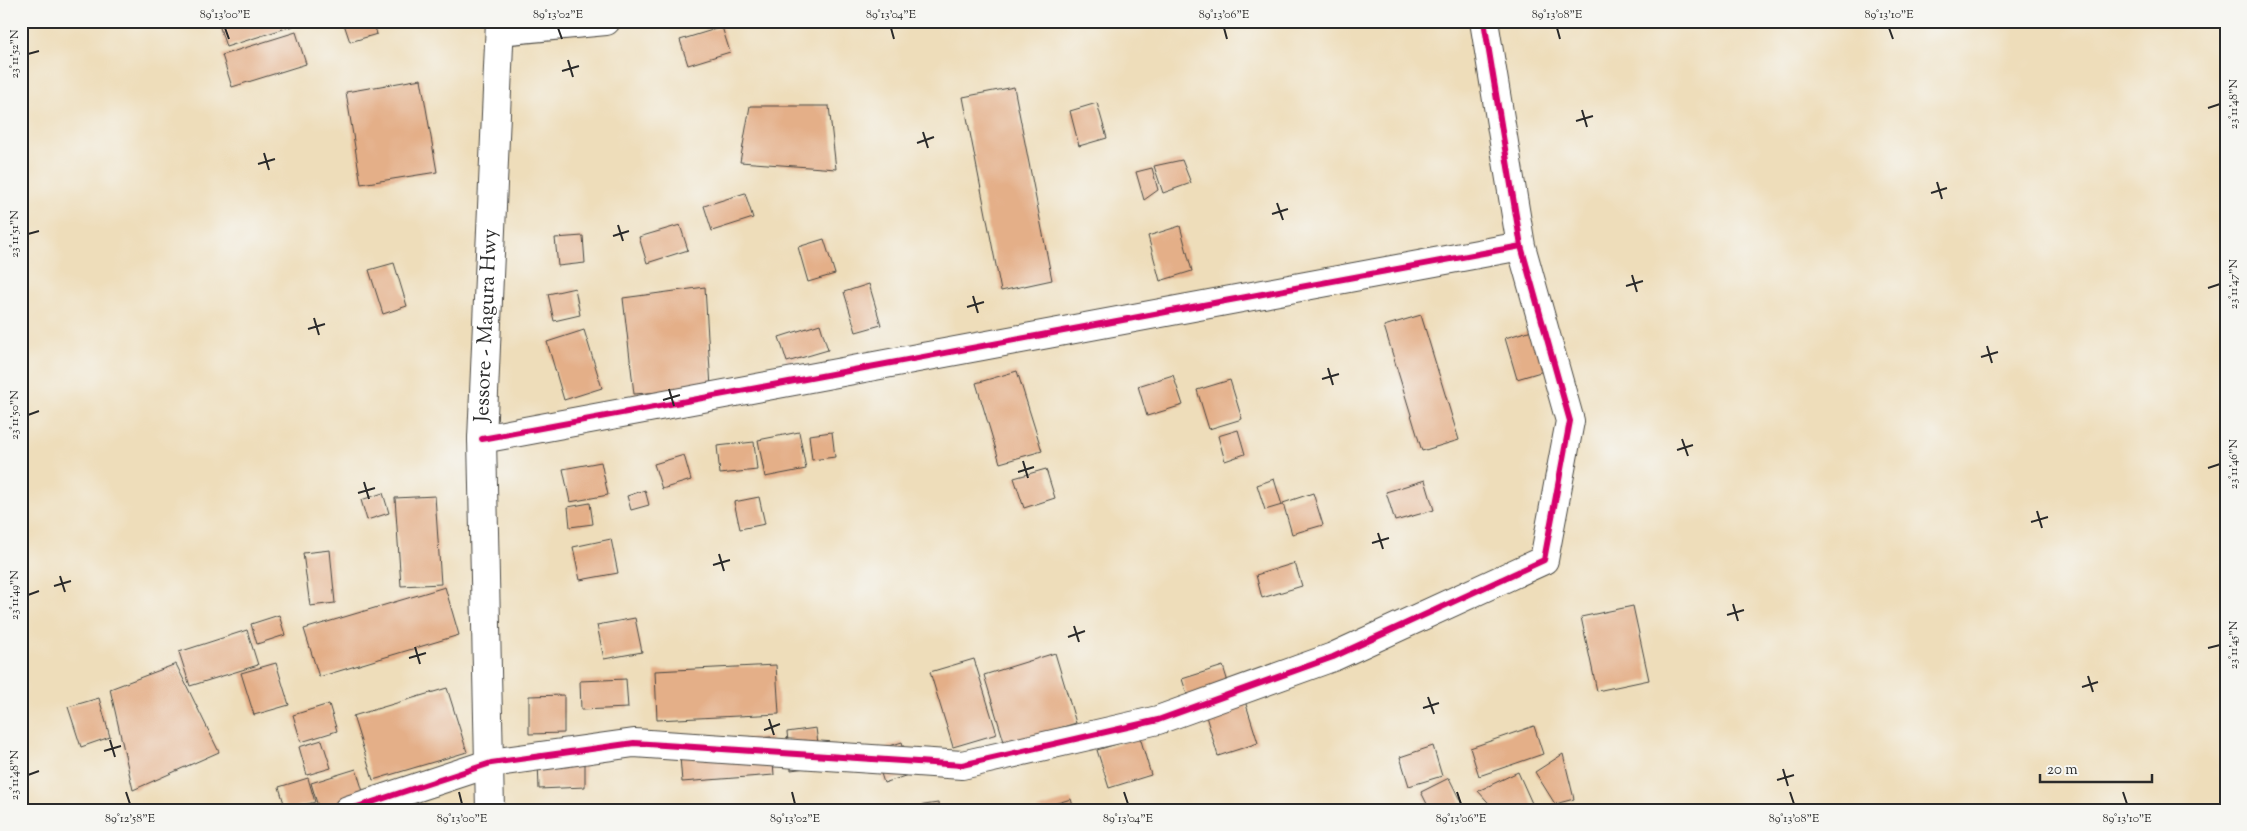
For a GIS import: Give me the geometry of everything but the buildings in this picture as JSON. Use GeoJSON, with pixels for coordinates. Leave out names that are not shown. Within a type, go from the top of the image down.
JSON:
{"type":"FeatureCollection","features":[{"type":"Feature","properties":{"kind":"main road"},"geometry":{"type":"LineString","coordinates":[[500,26],[606,21]]}},
{"type":"Feature","properties":{"kind":"main road"},"geometry":{"type":"LineString","coordinates":[[348,810],[491,763],[634,743],[962,765],[1168,716],[1332,657],[1544,560],[1570,421],[1521,246],[1484,21]]}},
{"type":"Feature","properties":{"kind":"main road","name":"Jessore - Magura Hwy"},"geometry":{"type":"LineString","coordinates":[[490,810],[491,763],[482,439],[500,26]]}},
{"type":"Feature","properties":{"kind":"main road"},"geometry":{"type":"LineString","coordinates":[[482,439],[1521,246]]}},
{"type":"Feature","properties":{"kind":"cycle path"},"geometry":{"type":"LineString","coordinates":[[482,439],[1521,246],[1484,21]]}},
{"type":"Feature","properties":{"kind":"cycle path"},"geometry":{"type":"LineString","coordinates":[[348,810],[491,763],[634,743],[962,765],[1158,720],[1333,657],[1544,560],[1570,421],[1521,246]]}}]}
